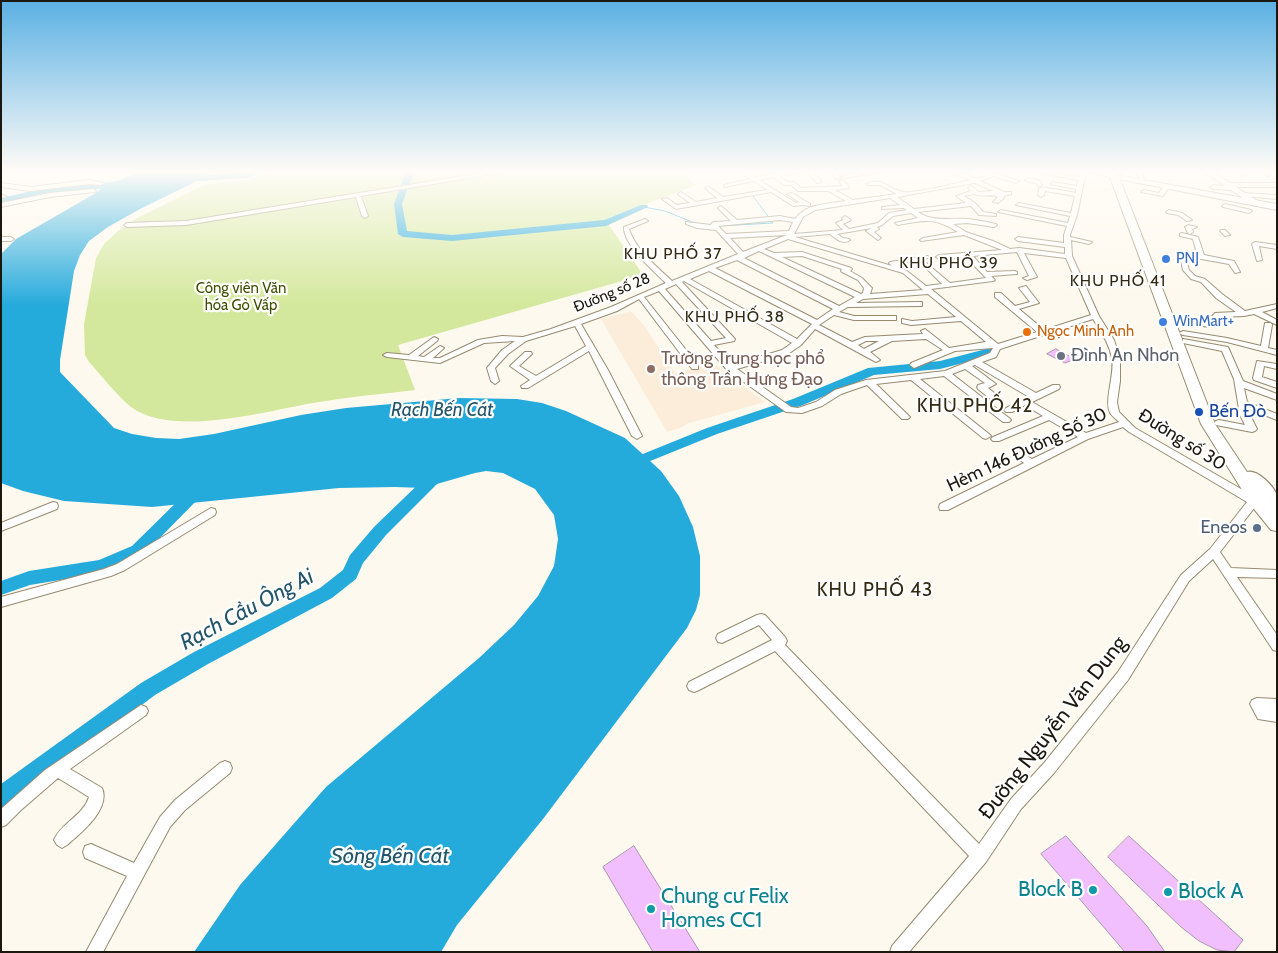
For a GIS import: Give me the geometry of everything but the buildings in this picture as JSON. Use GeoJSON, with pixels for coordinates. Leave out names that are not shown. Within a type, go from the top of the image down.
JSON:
{"type":"FeatureCollection","features":[{"type":"Feature","properties":{"kind":"main road"},"geometry":{"type":"LineString","coordinates":[[1131,216],[1208,424],[1268,501]]}},
{"type":"Feature","properties":{"kind":"main road"},"geometry":{"type":"LineString","coordinates":[[1133,216],[1218,423],[1268,501],[1277,525]]}},
{"type":"Feature","properties":{"kind":"street"},"geometry":{"type":"LineString","coordinates":[[127,225],[186,223],[225,216]]}},
{"type":"Feature","properties":{"kind":"street"},"geometry":{"type":"LineString","coordinates":[[730,216],[736,222]]}},
{"type":"Feature","properties":{"kind":"street"},"geometry":{"type":"LineString","coordinates":[[790,236],[796,221],[801,216]]}},
{"type":"Feature","properties":{"kind":"street"},"geometry":{"type":"LineString","coordinates":[[726,236],[790,236],[832,233],[880,224],[888,216]]}},
{"type":"Feature","properties":{"kind":"street"},"geometry":{"type":"LineString","coordinates":[[922,216],[946,222],[967,221],[996,228],[971,230],[974,237]]}},
{"type":"Feature","properties":{"kind":"street"},"geometry":{"type":"LineString","coordinates":[[898,223],[941,216]]}},
{"type":"Feature","properties":{"kind":"street"},"geometry":{"type":"LineString","coordinates":[[949,216],[953,217]]}},
{"type":"Feature","properties":{"kind":"street"},"geometry":{"type":"LineString","coordinates":[[1025,216],[1070,225]]}},
{"type":"Feature","properties":{"kind":"street","name":"Đường số 30"},"geometry":{"type":"LineString","coordinates":[[1073,216],[1068,241],[1070,256],[1095,316],[1110,340],[1116,359],[1114,413],[1132,430],[1175,457],[1268,501]]}},
{"type":"Feature","properties":{"kind":"street"},"geometry":{"type":"LineString","coordinates":[[1184,216],[1189,220]]}},
{"type":"Feature","properties":{"kind":"street"},"geometry":{"type":"LineString","coordinates":[[688,223],[698,228],[780,218],[796,221]]}},
{"type":"Feature","properties":{"kind":"street"},"geometry":{"type":"LineString","coordinates":[[845,218],[848,220],[840,223],[848,231]]}},
{"type":"Feature","properties":{"kind":"street"},"geometry":{"type":"LineString","coordinates":[[858,219],[876,229],[869,231],[878,238]]}},
{"type":"Feature","properties":{"kind":"street"},"geometry":{"type":"LineString","coordinates":[[645,221],[629,226],[626,228],[626,233],[644,256],[678,282],[731,339],[709,344]]}},
{"type":"Feature","properties":{"kind":"street"},"geometry":{"type":"LineString","coordinates":[[946,222],[964,233],[1008,250]]}},
{"type":"Feature","properties":{"kind":"street"},"geometry":{"type":"LineString","coordinates":[[714,225],[726,236],[741,257],[854,318],[893,318]]}},
{"type":"Feature","properties":{"kind":"street"},"geometry":{"type":"LineString","coordinates":[[832,233],[842,240],[847,240]]}},
{"type":"Feature","properties":{"kind":"street"},"geometry":{"type":"LineString","coordinates":[[923,240],[964,233]]}},
{"type":"Feature","properties":{"kind":"street"},"geometry":{"type":"LineString","coordinates":[[1182,235],[1196,238],[1201,256]]}},
{"type":"Feature","properties":{"kind":"street"},"geometry":{"type":"LineString","coordinates":[[790,236],[905,272]]}},
{"type":"Feature","properties":{"kind":"street","name":"Đường số 28"},"geometry":{"type":"LineString","coordinates":[[494,381],[491,368],[497,360],[523,339],[614,309],[640,296],[790,236]]}},
{"type":"Feature","properties":{"kind":"street"},"geometry":{"type":"LineString","coordinates":[[1,239],[11,239]]}},
{"type":"Feature","properties":{"kind":"street"},"geometry":{"type":"LineString","coordinates":[[1018,239],[1089,242]]}},
{"type":"Feature","properties":{"kind":"street"},"geometry":{"type":"LineString","coordinates":[[1259,260],[1255,244],[1277,247]]}},
{"type":"Feature","properties":{"kind":"street"},"geometry":{"type":"LineString","coordinates":[[760,249],[861,297],[927,290],[948,285],[991,280],[968,255]]}},
{"type":"Feature","properties":{"kind":"street"},"geometry":{"type":"LineString","coordinates":[[939,257],[1008,250],[1070,256]]}},
{"type":"Feature","properties":{"kind":"street"},"geometry":{"type":"LineString","coordinates":[[1019,250],[1033,277],[1027,278]]}},
{"type":"Feature","properties":{"kind":"street"},"geometry":{"type":"LineString","coordinates":[[1237,272],[1232,262],[1181,253],[1186,270],[1193,278],[1202,280],[1219,296],[1244,314]]}},
{"type":"Feature","properties":{"kind":"street"},"geometry":{"type":"LineString","coordinates":[[773,256],[802,254],[849,269]]}},
{"type":"Feature","properties":{"kind":"street"},"geometry":{"type":"LineString","coordinates":[[730,368],[785,352],[798,343],[816,324],[866,294],[868,288],[860,279],[844,271],[865,260]]}},
{"type":"Feature","properties":{"kind":"street"},"geometry":{"type":"LineString","coordinates":[[948,285],[925,260],[892,262],[995,346]]}},
{"type":"Feature","properties":{"kind":"street"},"geometry":{"type":"LineString","coordinates":[[709,268],[816,324],[876,360]]}},
{"type":"Feature","properties":{"kind":"street"},"geometry":{"type":"LineString","coordinates":[[986,274],[1015,273]]}},
{"type":"Feature","properties":{"kind":"street"},"geometry":{"type":"LineString","coordinates":[[678,282],[798,343]]}},
{"type":"Feature","properties":{"kind":"street"},"geometry":{"type":"LineString","coordinates":[[660,288],[730,368],[789,410],[799,411],[819,404],[838,392],[869,382],[946,373],[966,362],[993,354],[995,346]]}},
{"type":"Feature","properties":{"kind":"street"},"geometry":{"type":"LineString","coordinates":[[1014,308],[1035,302],[1022,288]]}},
{"type":"Feature","properties":{"kind":"street"},"geometry":{"type":"LineString","coordinates":[[998,295],[1043,333]]}},
{"type":"Feature","properties":{"kind":"street"},"geometry":{"type":"LineString","coordinates":[[640,296],[695,367]]}},
{"type":"Feature","properties":{"kind":"street"},"geometry":{"type":"LineString","coordinates":[[839,309],[919,304]]}},
{"type":"Feature","properties":{"kind":"street"},"geometry":{"type":"LineString","coordinates":[[1176,320],[1209,325],[1218,316],[1244,314],[1276,306]]}},
{"type":"Feature","properties":{"kind":"street"},"geometry":{"type":"LineString","coordinates":[[1254,311],[1273,322],[1266,337],[1264,350]]}},
{"type":"Feature","properties":{"kind":"street"},"geometry":{"type":"LineString","coordinates":[[914,365],[948,351],[995,346],[1095,316]]}},
{"type":"Feature","properties":{"kind":"street"},"geometry":{"type":"LineString","coordinates":[[905,321],[927,323],[960,319]]}},
{"type":"Feature","properties":{"kind":"street"},"geometry":{"type":"LineString","coordinates":[[576,322],[637,436]]}},
{"type":"Feature","properties":{"kind":"street"},"geometry":{"type":"LineString","coordinates":[[852,345],[865,339],[890,339],[926,333],[948,351],[966,362],[1036,396]]}},
{"type":"Feature","properties":{"kind":"street"},"geometry":{"type":"LineString","coordinates":[[1184,337],[1227,340],[1277,353]]}},
{"type":"Feature","properties":{"kind":"street"},"geometry":{"type":"LineString","coordinates":[[1184,337],[1225,350],[1237,378],[1245,415],[1252,429],[1218,423]]}},
{"type":"Feature","properties":{"kind":"street"},"geometry":{"type":"LineString","coordinates":[[1266,337],[1277,340]]}},
{"type":"Feature","properties":{"kind":"street"},"geometry":{"type":"LineString","coordinates":[[387,355],[440,361],[448,359],[469,346],[486,341],[509,338],[523,339]]}},
{"type":"Feature","properties":{"kind":"street"},"geometry":{"type":"LineString","coordinates":[[410,358],[434,339]]}},
{"type":"Feature","properties":{"kind":"street"},"geometry":{"type":"LineString","coordinates":[[864,352],[890,339]]}},
{"type":"Feature","properties":{"kind":"street"},"geometry":{"type":"LineString","coordinates":[[525,386],[590,347]]}},
{"type":"Feature","properties":{"kind":"street"},"geometry":{"type":"LineString","coordinates":[[425,360],[440,348]]}},
{"type":"Feature","properties":{"kind":"street"},"geometry":{"type":"LineString","coordinates":[[528,354],[514,366],[536,380]]}},
{"type":"Feature","properties":{"kind":"street"},"geometry":{"type":"LineString","coordinates":[[966,362],[992,384],[981,387],[996,399]]}},
{"type":"Feature","properties":{"kind":"street"},"geometry":{"type":"LineString","coordinates":[[1277,367],[1260,363],[1257,378],[1277,385]]}},
{"type":"Feature","properties":{"kind":"street"},"geometry":{"type":"LineString","coordinates":[[946,373],[1006,420]]}},
{"type":"Feature","properties":{"kind":"street"},"geometry":{"type":"LineString","coordinates":[[913,378],[986,436]]}},
{"type":"Feature","properties":{"kind":"street"},"geometry":{"type":"LineString","coordinates":[[1237,378],[1277,398]]}},
{"type":"Feature","properties":{"kind":"street"},"geometry":{"type":"LineString","coordinates":[[869,382],[905,417]]}},
{"type":"Feature","properties":{"kind":"street"},"geometry":{"type":"LineString","coordinates":[[1009,410],[1056,387]]}},
{"type":"Feature","properties":{"kind":"street"},"geometry":{"type":"LineString","coordinates":[[1026,402],[1086,437]]}},
{"type":"Feature","properties":{"kind":"street"},"geometry":{"type":"LineString","coordinates":[[1244,404],[1277,418]]}},
{"type":"Feature","properties":{"kind":"street"},"geometry":{"type":"LineString","coordinates":[[996,439],[1050,416]]}},
{"type":"Feature","properties":{"kind":"street","name":"Hẻm 146 Đường Số 30"},"geometry":{"type":"LineString","coordinates":[[944,507],[1086,437],[1124,423]]}},
{"type":"Feature","properties":{"kind":"street"},"geometry":{"type":"LineString","coordinates":[[1018,454],[1031,463]]}},
{"type":"Feature","properties":{"kind":"street","name":"Đường Nguyễn Văn Dung"},"geometry":{"type":"LineString","coordinates":[[898,952],[980,856],[1016,804],[1049,768],[1123,676],[1185,578],[1268,501]]}},
{"type":"Feature","properties":{"kind":"street"},"geometry":{"type":"LineString","coordinates":[[1,527],[53,506]]}},
{"type":"Feature","properties":{"kind":"street"},"geometry":{"type":"LineString","coordinates":[[1,602],[107,573],[211,512]]}},
{"type":"Feature","properties":{"kind":"street"},"geometry":{"type":"LineString","coordinates":[[1214,552],[1277,646]]}},
{"type":"Feature","properties":{"kind":"street"},"geometry":{"type":"LineString","coordinates":[[1228,572],[1277,574]]}},
{"type":"Feature","properties":{"kind":"street"},"geometry":{"type":"LineString","coordinates":[[694,686],[781,641],[761,619],[722,638]]}},
{"type":"Feature","properties":{"kind":"street"},"geometry":{"type":"LineString","coordinates":[[776,644],[980,856]]}},
{"type":"Feature","properties":{"kind":"street"},"geometry":{"type":"LineString","coordinates":[[1277,705],[1257,704],[1263,715],[1277,716]]}},
{"type":"Feature","properties":{"kind":"street"},"geometry":{"type":"LineString","coordinates":[[1,820],[11,809],[58,770],[141,711]]}},
{"type":"Feature","properties":{"kind":"street"},"geometry":{"type":"LineString","coordinates":[[94,952],[165,822],[180,805],[225,768]]}},
{"type":"Feature","properties":{"kind":"street"},"geometry":{"type":"LineString","coordinates":[[58,770],[98,796],[92,807],[75,828],[62,840]]}},
{"type":"Feature","properties":{"kind":"street"},"geometry":{"type":"LineString","coordinates":[[91,852],[137,873]]}},
{"type":"Feature","properties":{"kind":"shaded area","name":"Trường Trung học phổ thông Trần Hưng Đạo"},"geometry":{"type":"Polygon","coordinates":[[[631,311],[646,328],[675,373],[715,364],[765,402],[686,424],[683,427],[667,432],[601,319],[631,311]]]}},
{"type":"Feature","properties":{"kind":"green space","name":"Công viên Văn hóa Gò Vấp"},"geometry":{"type":"Polygon","coordinates":[[[140,216],[612,216],[605,219],[643,275],[398,345],[415,390],[338,399],[220,420],[171,421],[149,416],[131,407],[110,386],[85,355],[84,324],[96,258],[104,244],[118,231],[140,216]]]}},
{"type":"Feature","properties":{"kind":"water","name":"Sông Bến Cát"},"geometry":{"type":"Polygon","coordinates":[[[55,216],[127,216],[89,241],[80,255],[74,271],[60,360],[60,372],[114,428],[132,434],[179,439],[346,408],[459,398],[517,399],[542,403],[566,411],[625,438],[661,471],[679,496],[693,527],[700,556],[700,595],[696,610],[687,628],[543,819],[457,925],[441,952],[194,952],[240,885],[326,787],[479,658],[514,625],[538,596],[554,566],[558,539],[554,515],[535,489],[503,473],[486,471],[423,488],[339,488],[152,507],[64,501],[23,491],[1,483],[1,254],[16,239],[55,216]]]}},
{"type":"Feature","properties":{"kind":"waterway"},"geometry":{"type":"LineString","coordinates":[[400,216],[403,234],[452,238],[606,223],[622,216]]}},
{"type":"Feature","properties":{"kind":"waterway"},"geometry":{"type":"LineString","coordinates":[[678,216],[697,224]]}},
{"type":"Feature","properties":{"kind":"waterway"},"geometry":{"type":"LineString","coordinates":[[718,226],[773,223],[768,216]]}},
{"type":"Feature","properties":{"kind":"waterway"},"geometry":{"type":"LineString","coordinates":[[628,465],[712,431],[798,402],[872,371],[940,365],[990,352]]}},
{"type":"Feature","properties":{"kind":"waterway","name":"Rạch Cầu Ông Ai"},"geometry":{"type":"LineString","coordinates":[[1,798],[148,689],[201,658],[326,593],[350,574],[356,560],[380,531],[437,475]]}},
{"type":"Feature","properties":{"kind":"waterway"},"geometry":{"type":"LineString","coordinates":[[1,588],[29,578],[102,566],[138,550],[198,490]]}},
{"type":"Feature","properties":{"kind":"place","name":"PNJ"},"geometry":{"type":"Point","coordinates":[1166,259]}},
{"type":"Feature","properties":{"kind":"place","name":"WinMart+"},"geometry":{"type":"Point","coordinates":[1163,322]}},
{"type":"Feature","properties":{"kind":"place","name":"Ngọc Minh Anh"},"geometry":{"type":"Point","coordinates":[1027,332]}},
{"type":"Feature","properties":{"kind":"place","name":"Đình An Nhơn"},"geometry":{"type":"Point","coordinates":[1061,356]}},
{"type":"Feature","properties":{"kind":"place","name":"Trường Trung học phổ thông Trần Hưng Đạo"},"geometry":{"type":"Point","coordinates":[651,369]}},
{"type":"Feature","properties":{"kind":"place","name":"Bến Đò"},"geometry":{"type":"Point","coordinates":[1199,412]}},
{"type":"Feature","properties":{"kind":"place","name":"Eneos"},"geometry":{"type":"Point","coordinates":[1257,528]}},
{"type":"Feature","properties":{"kind":"place","name":"Block B"},"geometry":{"type":"Point","coordinates":[1093,890]}},
{"type":"Feature","properties":{"kind":"place","name":"Block A"},"geometry":{"type":"Point","coordinates":[1168,892]}},
{"type":"Feature","properties":{"kind":"place","name":"Chung cư Felix Homes CC1"},"geometry":{"type":"Point","coordinates":[651,909]}},
{"type":"Feature","properties":{"kind":"district","name":"KHU PHỐ 37"},"geometry":{"type":"Point","coordinates":[673,254]}},
{"type":"Feature","properties":{"kind":"district","name":"KHU PHỐ 39"},"geometry":{"type":"Point","coordinates":[949,263]}},
{"type":"Feature","properties":{"kind":"district","name":"KHU PHỐ 41"},"geometry":{"type":"Point","coordinates":[1118,281]}},
{"type":"Feature","properties":{"kind":"district","name":"KHU PHỐ 38"},"geometry":{"type":"Point","coordinates":[735,317]}},
{"type":"Feature","properties":{"kind":"district","name":"KHU PHỐ 42"},"geometry":{"type":"Point","coordinates":[975,406]}},
{"type":"Feature","properties":{"kind":"district","name":"KHU PHỐ 43"},"geometry":{"type":"Point","coordinates":[875,590]}},
{"type":"Feature","properties":{"kind":"water label","name":"Rạch Bến Cát"},"geometry":{"type":"Point","coordinates":[442,410]}}]}
